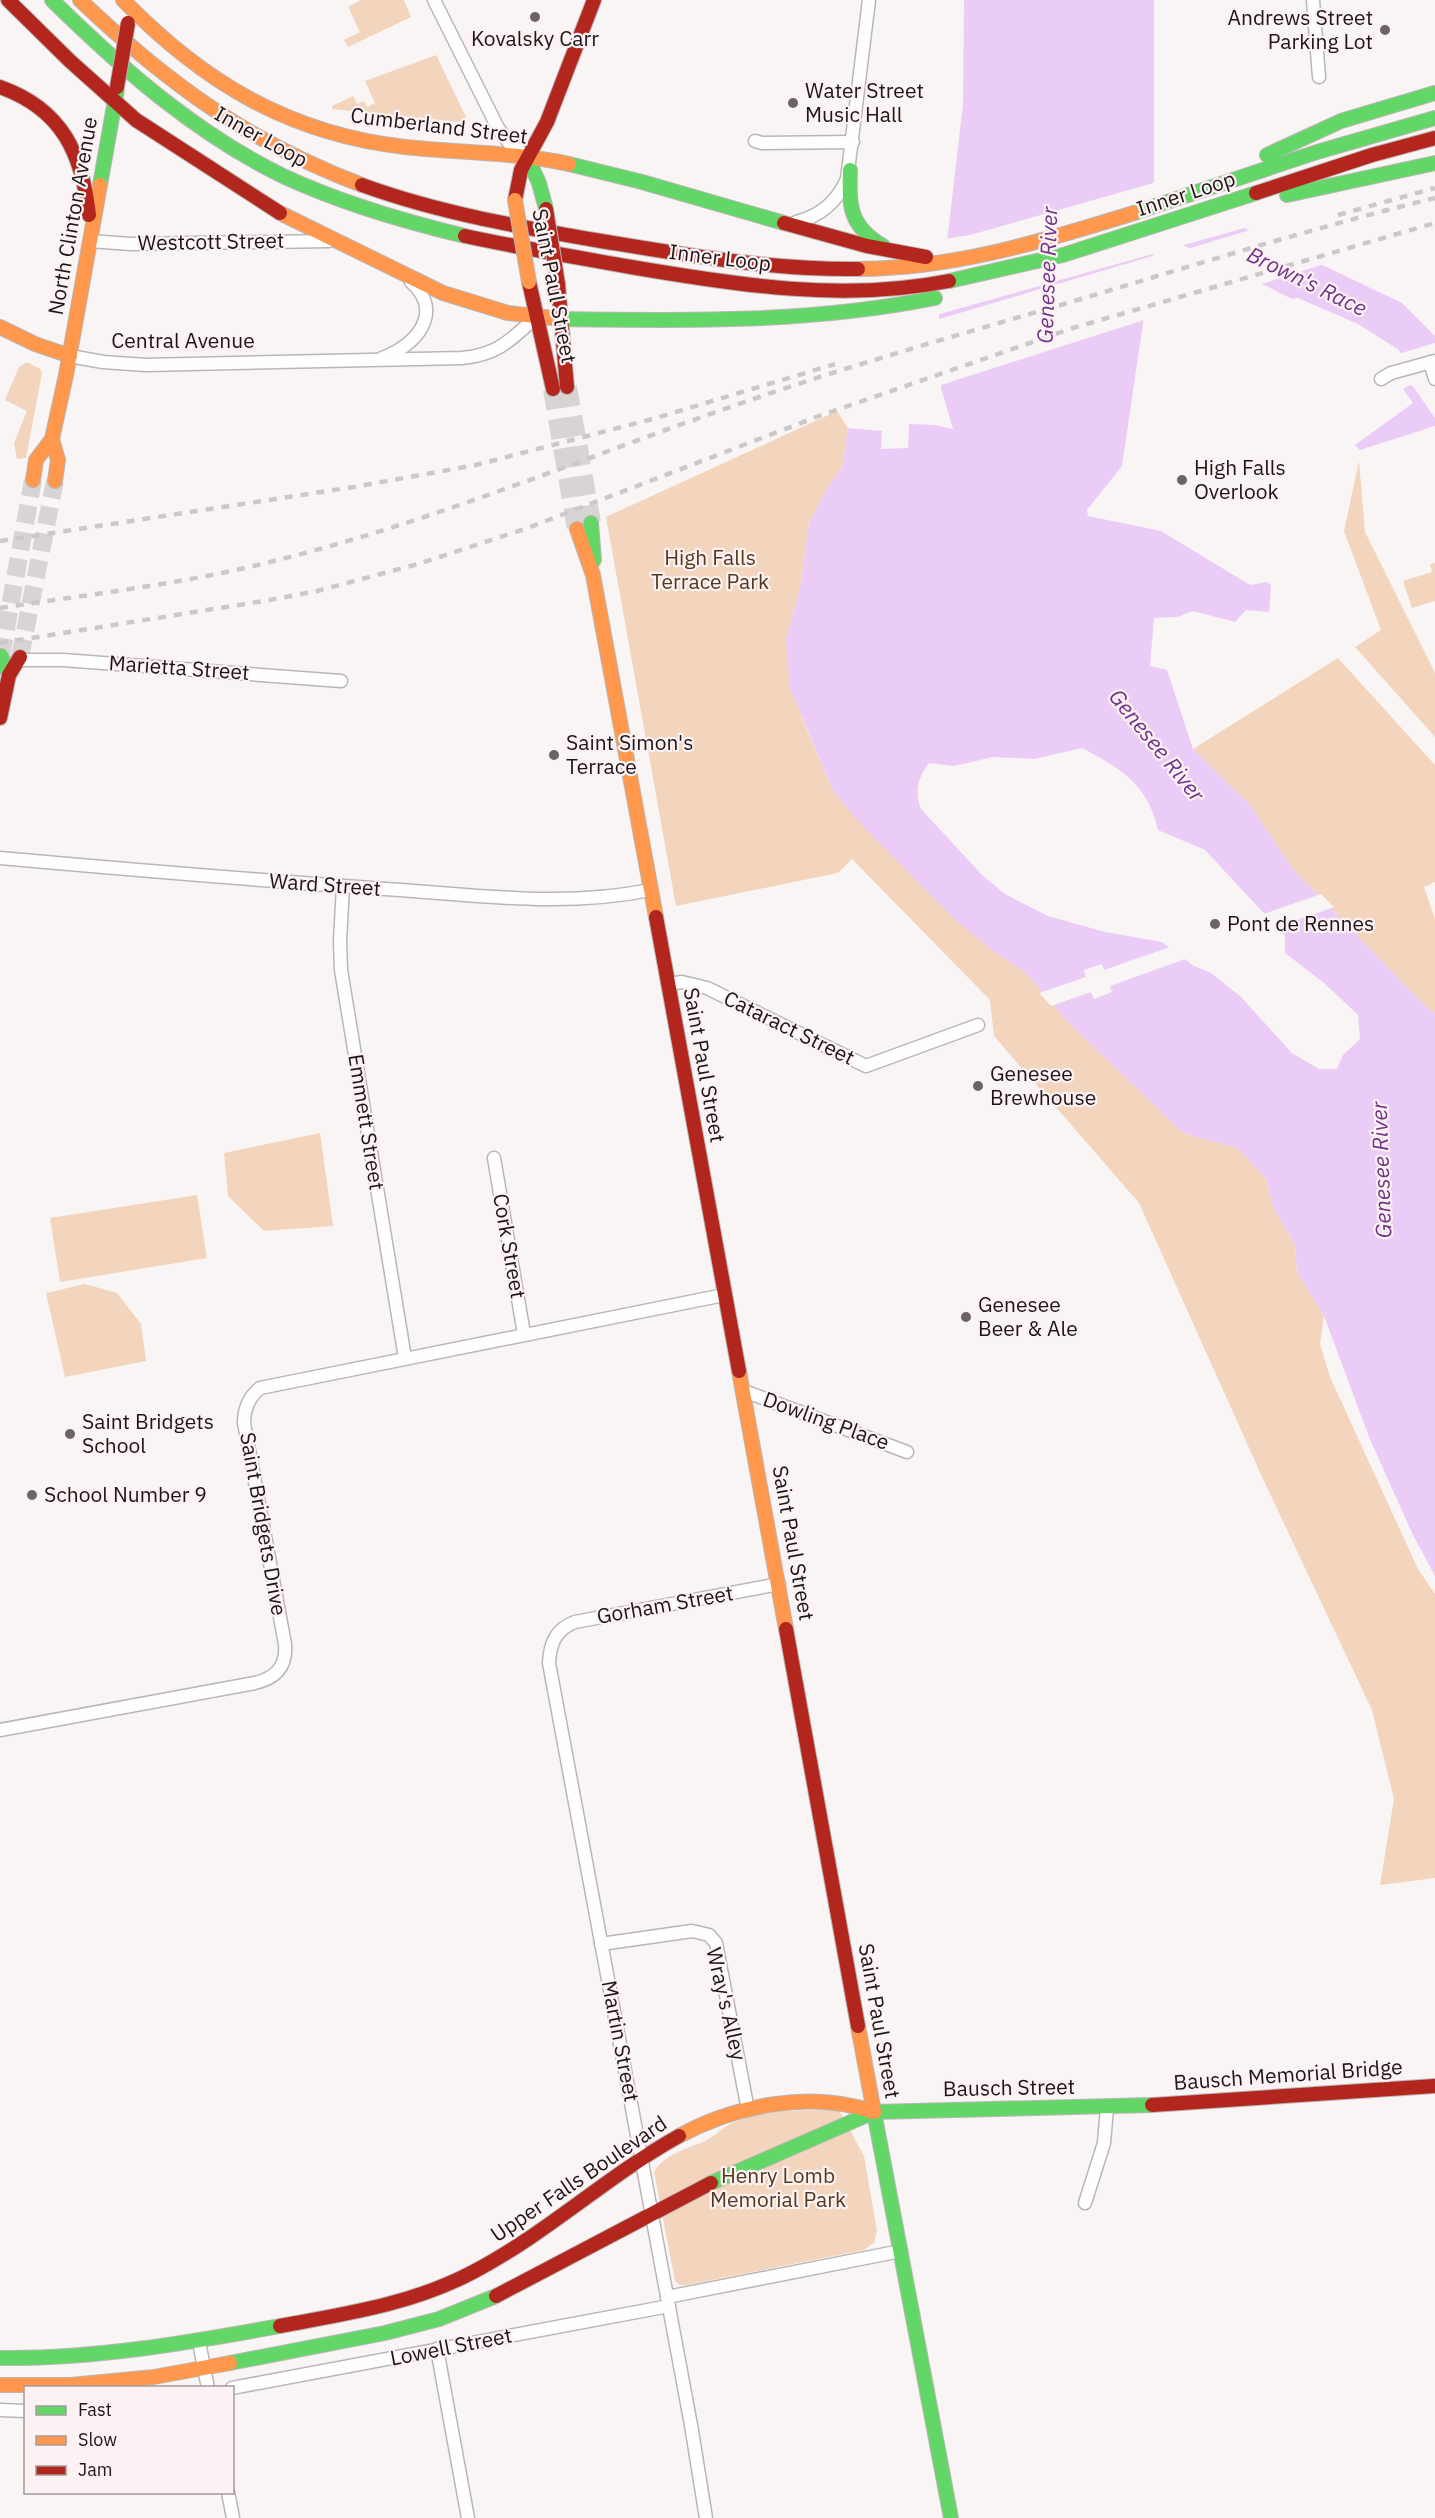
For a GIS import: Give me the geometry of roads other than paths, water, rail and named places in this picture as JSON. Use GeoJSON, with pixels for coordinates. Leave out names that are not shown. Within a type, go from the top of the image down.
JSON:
{"type":"FeatureCollection","features":[{"type":"Feature","properties":{"kind":"main road"},"geometry":{"type":"LineString","coordinates":[[8,0],[116,94],[136,120],[223,179],[287,218],[403,275],[475,304],[536,317],[561,319],[712,322],[801,319],[868,311],[931,292]]}},
{"type":"Feature","properties":{"kind":"main road","name":"Inner Loop"},"geometry":{"type":"LineString","coordinates":[[52,0],[136,79],[207,132],[281,174],[361,207],[434,228],[508,245],[714,280],[838,291],[931,292],[993,282],[1059,256],[1217,207],[1338,165],[1435,138]]}},
{"type":"Feature","properties":{"kind":"main road","name":"Inner Loop"},"geometry":{"type":"LineString","coordinates":[[80,0],[169,80],[215,113],[262,141],[313,166],[390,195],[523,227],[742,263],[837,270],[997,252],[1193,194],[1315,152],[1435,118]]}},
{"type":"Feature","properties":{"kind":"main road","name":"Saint Paul Street"},"geometry":{"type":"LineString","coordinates":[[527,157],[539,183],[546,209],[558,284],[561,319],[560,388],[536,317],[515,200],[517,180],[527,157],[548,122],[594,0]]}},
{"type":"Feature","properties":{"kind":"main road","name":"North Clinton Avenue"},"geometry":{"type":"LineString","coordinates":[[33,480],[36,460],[52,439],[70,356],[129,23],[129,3]]}},
{"type":"Feature","properties":{"kind":"main road","name":"Cumberland Street"},"geometry":{"type":"LineString","coordinates":[[129,3],[169,45],[204,73],[250,101],[328,133],[381,144],[527,157],[602,172],[902,253]]}},
{"type":"Feature","properties":{"kind":"main road"},"geometry":{"type":"LineString","coordinates":[[0,87],[23,96],[42,108],[67,137],[77,156],[85,184],[90,241]]}},
{"type":"Feature","properties":{"kind":"main road"},"geometry":{"type":"LineString","coordinates":[[1193,194],[1320,129],[1381,108],[1435,93]]}},
{"type":"Feature","properties":{"kind":"main road"},"geometry":{"type":"LineString","coordinates":[[1217,207],[1341,185],[1435,162]]}},
{"type":"Feature","properties":{"kind":"main road"},"geometry":{"type":"LineString","coordinates":[[850,170],[850,199],[856,225],[867,237],[902,253],[941,260]]}},
{"type":"Feature","properties":{"kind":"main road","name":"Central Avenue"},"geometry":{"type":"LineString","coordinates":[[0,327],[47,349],[70,356]]}},
{"type":"Feature","properties":{"kind":"main road","name":"North Clinton Avenue"},"geometry":{"type":"LineString","coordinates":[[52,439],[58,460],[55,481]]}},
{"type":"Feature","properties":{"kind":"main road","name":"Saint Paul Street"},"geometry":{"type":"LineString","coordinates":[[591,523],[593,575],[874,2112],[951,2518]]}},
{"type":"Feature","properties":{"kind":"main road","name":"Saint Paul Street"},"geometry":{"type":"LineString","coordinates":[[577,529],[593,575]]}},
{"type":"Feature","properties":{"kind":"main road"},"geometry":{"type":"LineString","coordinates":[[1,656],[9,675]]}},
{"type":"Feature","properties":{"kind":"main road"},"geometry":{"type":"LineString","coordinates":[[0,718],[9,675],[19,659]]}},
{"type":"Feature","properties":{"kind":"main road","name":"Bausch Memorial Bridge"},"geometry":{"type":"LineString","coordinates":[[1144,2107],[1435,2086]]}},
{"type":"Feature","properties":{"kind":"main road","name":"Upper Falls Boulevard"},"geometry":{"type":"LineString","coordinates":[[0,2358],[54,2359],[110,2356],[199,2342],[371,2309],[452,2283],[519,2246],[642,2159],[694,2128],[748,2110],[786,2103],[816,2102],[857,2106],[874,2112]]}},
{"type":"Feature","properties":{"kind":"main road","name":"Bausch Street"},"geometry":{"type":"LineString","coordinates":[[874,2112],[1144,2107]]}},
{"type":"Feature","properties":{"kind":"main road"},"geometry":{"type":"LineString","coordinates":[[0,2385],[98,2384],[204,2368],[385,2333],[439,2319],[503,2293],[743,2166],[874,2112]]}},
{"type":"Feature","properties":{"kind":"street"},"geometry":{"type":"LineString","coordinates":[[434,0],[498,128],[509,143],[527,157]]}},
{"type":"Feature","properties":{"kind":"street"},"geometry":{"type":"LineString","coordinates":[[784,223],[804,220],[827,208],[839,194],[850,170],[869,0]]}},
{"type":"Feature","properties":{"kind":"street"},"geometry":{"type":"LineString","coordinates":[[1313,0],[1319,77]]}},
{"type":"Feature","properties":{"kind":"street"},"geometry":{"type":"LineString","coordinates":[[755,141],[762,143],[853,142]]}},
{"type":"Feature","properties":{"kind":"street","name":"Westcott Street"},"geometry":{"type":"LineString","coordinates":[[90,241],[131,244],[332,240]]}},
{"type":"Feature","properties":{"kind":"street","name":"Central Avenue"},"geometry":{"type":"LineString","coordinates":[[372,360],[392,354],[409,343],[417,336],[425,320],[426,308],[423,296],[403,275]]}},
{"type":"Feature","properties":{"kind":"street","name":"Central Avenue"},"geometry":{"type":"LineString","coordinates":[[70,356],[110,363],[146,365],[478,356],[501,347],[536,317]]}},
{"type":"Feature","properties":{"kind":"street"},"geometry":{"type":"LineString","coordinates":[[1381,378],[1432,362],[1435,379]]}},
{"type":"Feature","properties":{"kind":"street","name":"Marietta Street"},"geometry":{"type":"LineString","coordinates":[[19,659],[63,660],[341,681]]}},
{"type":"Feature","properties":{"kind":"street","name":"Ward Street"},"geometry":{"type":"LineString","coordinates":[[0,858],[343,886],[562,900],[622,896],[650,890]]}},
{"type":"Feature","properties":{"kind":"street","name":"Emmett Street"},"geometry":{"type":"LineString","coordinates":[[343,886],[341,970],[405,1358]]}},
{"type":"Feature","properties":{"kind":"street","name":"Cataract Street"},"geometry":{"type":"LineString","coordinates":[[668,984],[682,982],[706,988],[866,1066],[978,1025]]}},
{"type":"Feature","properties":{"kind":"street","name":"Cork Street"},"geometry":{"type":"LineString","coordinates":[[494,1158],[524,1334]]}},
{"type":"Feature","properties":{"kind":"street","name":"Saint Bridgets Drive"},"geometry":{"type":"LineString","coordinates":[[0,1730],[255,1683],[276,1673],[284,1660],[285,1644],[244,1423],[246,1407],[254,1393],[268,1385],[724,1295]]}},
{"type":"Feature","properties":{"kind":"street","name":"Dowling Place"},"geometry":{"type":"LineString","coordinates":[[744,1391],[907,1452]]}},
{"type":"Feature","properties":{"kind":"street","name":"Gorham Street"},"geometry":{"type":"LineString","coordinates":[[555,1636],[562,1628],[575,1622],[779,1584]]}},
{"type":"Feature","properties":{"kind":"street","name":"Martin Street"},"geometry":{"type":"LineString","coordinates":[[555,1636],[549,1653],[549,1663],[642,2159],[706,2518]]}},
{"type":"Feature","properties":{"kind":"street","name":"Wray's Alley"},"geometry":{"type":"LineString","coordinates":[[601,1944],[692,1931],[709,1935],[717,1943],[748,2110]]}},
{"type":"Feature","properties":{"kind":"street"},"geometry":{"type":"LineString","coordinates":[[1084,2202],[1104,2143],[1107,2108]]}},
{"type":"Feature","properties":{"kind":"street","name":"Lowell Street"},"geometry":{"type":"LineString","coordinates":[[234,2388],[668,2302],[901,2251]]}},
{"type":"Feature","properties":{"kind":"street"},"geometry":{"type":"LineString","coordinates":[[199,2342],[208,2386]]}},
{"type":"Feature","properties":{"kind":"street"},"geometry":{"type":"LineString","coordinates":[[437,2349],[468,2518]]}},
{"type":"Feature","properties":{"kind":"street"},"geometry":{"type":"LineString","coordinates":[[0,2410],[24,2411]]}},
{"type":"Feature","properties":{"kind":"street"},"geometry":{"type":"LineString","coordinates":[[228,2494],[233,2518]]}},
{"type":"Feature","properties":{"kind":"water"},"geometry":{"type":"Polygon","coordinates":[[[964,0],[1154,0],[1154,185],[1402,303],[1435,336],[1435,426],[1360,450],[1355,445],[1413,403],[1403,389],[1411,384],[1399,350],[1358,324],[1298,298],[1292,299],[1153,230],[1153,255],[1122,466],[1087,510],[1088,516],[1161,531],[1250,585],[1267,582],[1271,585],[1269,612],[1246,610],[1235,622],[1193,611],[1177,617],[1154,618],[1150,666],[1167,670],[1193,749],[1250,805],[1293,869],[1435,1014],[1435,1576],[1412,1533],[1369,1437],[1324,1316],[1297,1272],[1295,1245],[1273,1207],[1266,1179],[1237,1148],[1183,1133],[1067,1021],[1027,974],[989,948],[952,917],[857,820],[833,791],[790,688],[786,639],[801,584],[809,523],[829,485],[842,468],[848,428],[882,431],[881,449],[908,448],[909,424],[935,425],[953,429],[941,388],[939,311],[963,104],[964,0]],[[1082,748],[1034,759],[993,757],[954,766],[929,763],[918,785],[921,809],[982,875],[1005,894],[1048,916],[1105,932],[1162,942],[1194,966],[1211,973],[1240,996],[1292,1053],[1319,1069],[1337,1069],[1343,1055],[1360,1039],[1358,1015],[1324,983],[1285,953],[1285,936],[1205,850],[1158,830],[1147,800],[1130,779],[1109,763],[1082,748]]]}},
{"type":"Feature","properties":{"kind":"tunnel"},"geometry":{"type":"LineString","coordinates":[[567,387],[591,523]]}},
{"type":"Feature","properties":{"kind":"tunnel"},"geometry":{"type":"LineString","coordinates":[[553,389],[577,529]]}},
{"type":"Feature","properties":{"kind":"tunnel"},"geometry":{"type":"LineString","coordinates":[[1,656],[33,480]]}},
{"type":"Feature","properties":{"kind":"tunnel"},"geometry":{"type":"LineString","coordinates":[[20,657],[55,481]]}},
{"type":"Feature","properties":{"kind":"railway"},"geometry":{"type":"LineString","coordinates":[[1338,215],[1435,188]]}},
{"type":"Feature","properties":{"kind":"railway"},"geometry":{"type":"LineString","coordinates":[[0,608],[206,576],[333,545],[391,528],[507,488],[822,376],[1257,246],[1435,198]]}},
{"type":"Feature","properties":{"kind":"railway"},"geometry":{"type":"LineString","coordinates":[[0,643],[317,591],[418,564],[525,529],[819,416],[1073,328],[1435,223]]}},
{"type":"Feature","properties":{"kind":"railway"},"geometry":{"type":"LineString","coordinates":[[0,541],[354,487],[476,465],[656,418],[835,364]]}},
{"type":"Feature","properties":{"kind":"place","name":"Kovalsky Carr"},"geometry":{"type":"Point","coordinates":[535,17]}},
{"type":"Feature","properties":{"kind":"place","name":"Andrews Street Parking Lot"},"geometry":{"type":"Point","coordinates":[1385,30]}},
{"type":"Feature","properties":{"kind":"place","name":"Water Street Music Hall"},"geometry":{"type":"Point","coordinates":[793,103]}},
{"type":"Feature","properties":{"kind":"place","name":"High Falls Overlook"},"geometry":{"type":"Point","coordinates":[1182,480]}},
{"type":"Feature","properties":{"kind":"place","name":"Saint Simon's Terrace"},"geometry":{"type":"Point","coordinates":[554,755]}},
{"type":"Feature","properties":{"kind":"place","name":"Pont de Rennes"},"geometry":{"type":"Point","coordinates":[1215,924]}},
{"type":"Feature","properties":{"kind":"place","name":"Genesee Brewhouse"},"geometry":{"type":"Point","coordinates":[978,1086]}},
{"type":"Feature","properties":{"kind":"place","name":"Genesee Beer & Ale"},"geometry":{"type":"Point","coordinates":[966,1317]}},
{"type":"Feature","properties":{"kind":"place","name":"Saint Bridgets School"},"geometry":{"type":"Point","coordinates":[70,1434]}},
{"type":"Feature","properties":{"kind":"place","name":"School Number 9"},"geometry":{"type":"Point","coordinates":[32,1495]}},
{"type":"Feature","properties":{"kind":"water label","name":"Genesee River"},"geometry":{"type":"Point","coordinates":[1047,275]}},
{"type":"Feature","properties":{"kind":"water label","name":"Brown's Race"},"geometry":{"type":"Point","coordinates":[1307,281]}},
{"type":"Feature","properties":{"kind":"water label","name":"Genesee River"},"geometry":{"type":"Point","coordinates":[1157,745]}},
{"type":"Feature","properties":{"kind":"water label","name":"Genesee River"},"geometry":{"type":"Point","coordinates":[1381,1170]}},
{"type":"Feature","properties":{"kind":"park label","name":"High Falls Terrace Park"},"geometry":{"type":"Point","coordinates":[710,570]}},
{"type":"Feature","properties":{"kind":"park label","name":"Henry Lomb Memorial Park"},"geometry":{"type":"Point","coordinates":[778,2188]}}]}
